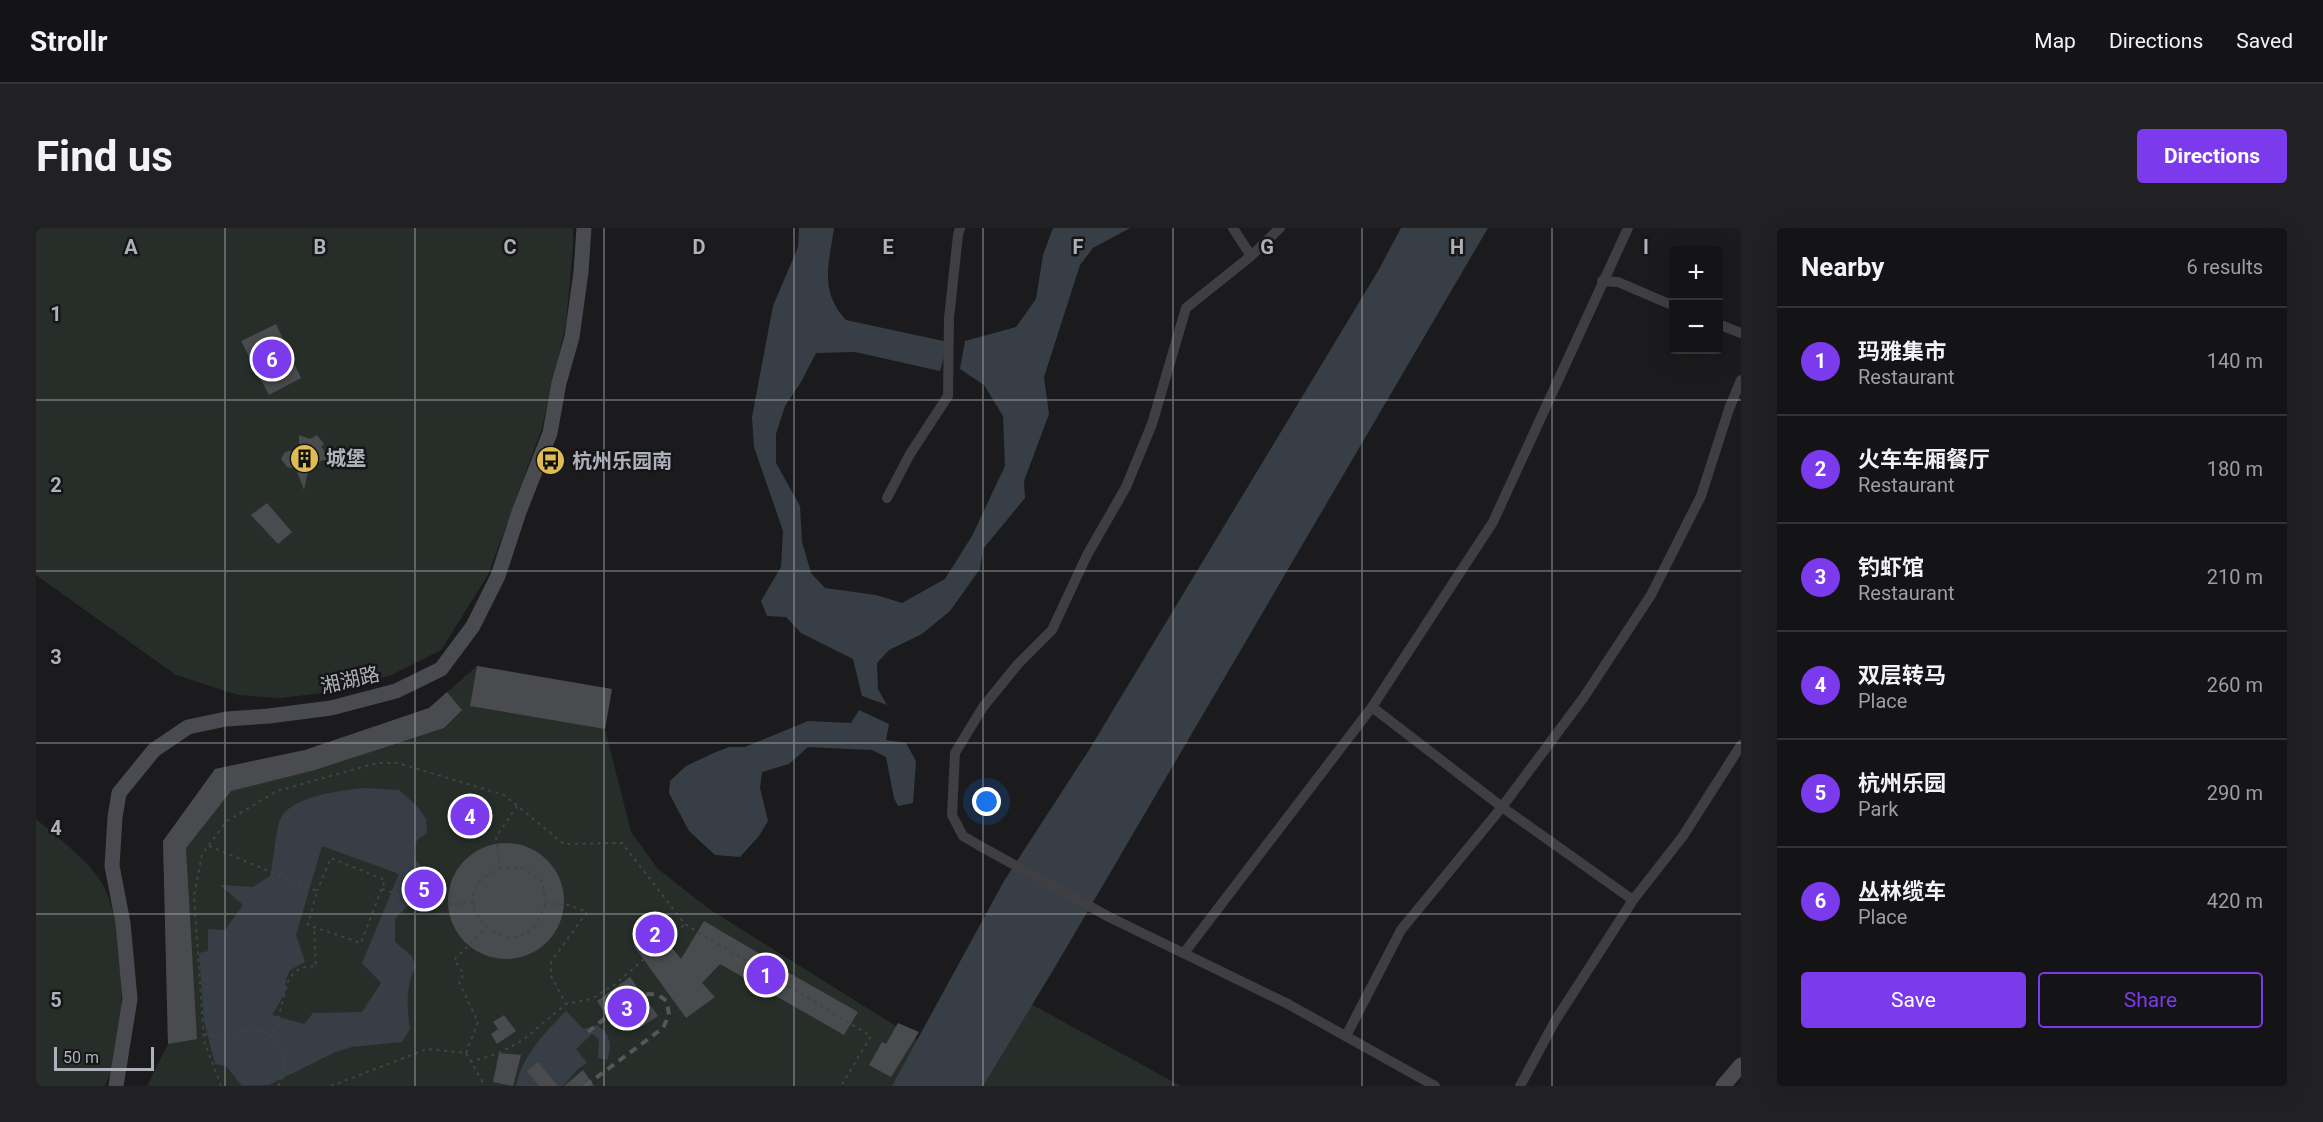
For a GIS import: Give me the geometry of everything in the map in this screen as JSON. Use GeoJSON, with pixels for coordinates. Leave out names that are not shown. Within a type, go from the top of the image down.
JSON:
{"type":"FeatureCollection","features":[{"type":"Feature","properties":{"kind":"main road","name":"湘湖路"},"geometry":{"type":"LineString","coordinates":[[116,1086],[130,999],[123,922],[112,866],[114,817],[119,794],[154,750],[188,727],[226,719],[331,708],[396,691],[441,669],[472,626],[498,576],[519,512],[550,433],[559,383],[572,337],[581,272],[584,228]]}},
{"type":"Feature","properties":{"kind":"main road"},"geometry":{"type":"LineString","coordinates":[[1723,1086],[1741,1065]]}},
{"type":"Feature","properties":{"kind":"street"},"geometry":{"type":"LineString","coordinates":[[887,498],[910,454],[948,396],[949,318],[960,228]]}},
{"type":"Feature","properties":{"kind":"street"},"geometry":{"type":"LineString","coordinates":[[1233,228],[1251,256]]}},
{"type":"Feature","properties":{"kind":"street"},"geometry":{"type":"LineString","coordinates":[[1280,228],[1251,256],[1186,308],[1148,434],[1126,487],[1087,555],[1052,630],[1017,664],[983,707],[955,753],[952,815],[963,836],[1014,865],[1102,913],[1288,1004],[1435,1086]]}},
{"type":"Feature","properties":{"kind":"street"},"geometry":{"type":"LineString","coordinates":[[1184,953],[1372,707],[1493,522],[1628,228]]}},
{"type":"Feature","properties":{"kind":"street"},"geometry":{"type":"LineString","coordinates":[[1602,281],[1618,282],[1669,304]]}},
{"type":"Feature","properties":{"kind":"street"},"geometry":{"type":"LineString","coordinates":[[1723,326],[1741,333]]}},
{"type":"Feature","properties":{"kind":"street"},"geometry":{"type":"LineString","coordinates":[[1346,1036],[1401,930],[1502,807],[1584,698],[1651,596],[1701,496],[1729,409],[1741,380]]}},
{"type":"Feature","properties":{"kind":"street"},"geometry":{"type":"LineString","coordinates":[[1372,707],[1502,807],[1633,900]]}},
{"type":"Feature","properties":{"kind":"street"},"geometry":{"type":"LineString","coordinates":[[1520,1086],[1555,1021],[1633,900],[1683,836],[1741,745]]}},
{"type":"Feature","properties":{"kind":"path"},"geometry":{"type":"LineString","coordinates":[[221,1086],[204,1041],[194,896],[202,854],[227,821],[277,791],[377,763],[398,763],[504,795],[564,844],[622,843],[685,924],[871,1036],[842,1086]]}},
{"type":"Feature","properties":{"kind":"path"},"geometry":{"type":"LineString","coordinates":[[500,868],[496,837],[517,806]]}},
{"type":"Feature","properties":{"kind":"path"},"geometry":{"type":"LineString","coordinates":[[209,846],[317,891]]}},
{"type":"Feature","properties":{"kind":"path"},"geometry":{"type":"LineString","coordinates":[[331,858],[385,880],[382,889],[361,944],[308,925],[317,891],[331,858]]}},
{"type":"Feature","properties":{"kind":"path"},"geometry":{"type":"LineString","coordinates":[[500,868],[523,868],[542,880],[546,903],[538,920],[526,933],[510,938],[492,931],[481,920],[472,903],[474,888],[488,873],[500,868]]}},
{"type":"Feature","properties":{"kind":"path"},"geometry":{"type":"LineString","coordinates":[[382,889],[413,900],[457,905],[472,903]]}},
{"type":"Feature","properties":{"kind":"path"},"geometry":{"type":"LineString","coordinates":[[546,903],[569,905],[587,912],[551,962],[551,976],[566,1004]]}},
{"type":"Feature","properties":{"kind":"path"},"geometry":{"type":"LineString","coordinates":[[470,1062],[499,1053],[523,1040],[566,1004],[591,999],[614,985],[685,924]]}},
{"type":"Feature","properties":{"kind":"path"},"geometry":{"type":"LineString","coordinates":[[485,1086],[466,1053],[478,1022],[459,982],[464,974],[454,960],[487,926]]}},
{"type":"Feature","properties":{"kind":"path"},"geometry":{"type":"LineString","coordinates":[[270,1034],[275,1030],[289,978],[300,968],[316,966],[314,927]]}},
{"type":"Feature","properties":{"kind":"path"},"geometry":{"type":"LineString","coordinates":[[204,1034],[217,1037],[252,1029],[270,1034],[279,1043],[283,1056],[285,1070],[278,1086]]}},
{"type":"Feature","properties":{"kind":"path"},"geometry":{"type":"LineString","coordinates":[[331,1086],[426,1049],[466,1053]]}},
{"type":"Feature","properties":{"kind":"shaded area"},"geometry":{"type":"Polygon","coordinates":[[[36,228],[573,228],[566,324],[542,428],[488,575],[441,650],[391,675],[331,692],[280,698],[238,695],[176,675],[36,575],[36,228]]]}},
{"type":"Feature","properties":{"kind":"shaded area"},"geometry":{"type":"Polygon","coordinates":[[[799,228],[834,228],[828,265],[829,288],[832,298],[846,320],[948,342],[940,371],[855,352],[816,353],[785,406],[776,434],[776,463],[800,506],[802,542],[811,573],[825,588],[876,595],[902,603],[945,579],[972,536],[1005,466],[1003,416],[984,385],[960,369],[965,341],[1016,327],[1036,299],[1043,255],[1053,228],[1130,228],[1093,248],[1080,265],[1044,377],[1049,414],[1024,481],[1025,498],[983,549],[980,569],[950,611],[922,634],[889,650],[877,663],[878,689],[887,705],[862,696],[853,659],[801,633],[786,617],[767,616],[761,601],[781,567],[783,531],[754,447],[752,417],[773,306],[798,247],[799,228]]]}},
{"type":"Feature","properties":{"kind":"shaded area"},"geometry":{"type":"Polygon","coordinates":[[[1401,228],[1488,228],[983,1086],[892,1086],[1004,881],[1089,750],[1378,271],[1401,228]]]}},
{"type":"Feature","properties":{"kind":"shaded area"},"geometry":{"type":"Polygon","coordinates":[[[477,666],[612,689],[605,729],[631,832],[658,869],[709,909],[950,1060],[996,985],[1181,1086],[147,1086],[168,1044],[163,841],[215,769],[305,750],[429,708],[477,666]]]}},
{"type":"Feature","properties":{"kind":"shaded area"},"geometry":{"type":"Polygon","coordinates":[[[859,710],[889,724],[886,740],[906,743],[916,761],[913,803],[898,806],[894,798],[886,757],[872,750],[808,747],[789,764],[762,772],[760,788],[768,821],[759,836],[740,857],[715,855],[689,831],[669,793],[670,781],[686,766],[729,747],[745,747],[808,721],[851,723],[859,710]]]}},
{"type":"Feature","properties":{"kind":"shaded area"},"geometry":{"type":"Polygon","coordinates":[[[365,788],[399,790],[417,806],[426,819],[427,833],[417,840],[414,851],[416,861],[425,870],[427,886],[395,919],[395,942],[412,956],[416,967],[408,989],[410,1029],[402,1042],[352,1047],[335,1052],[269,1085],[242,1086],[226,1066],[215,1064],[204,1021],[199,953],[208,951],[208,929],[225,930],[243,905],[220,885],[253,887],[270,876],[280,820],[285,812],[294,805],[318,796],[365,788]],[[322,846],[296,935],[305,962],[290,970],[286,979],[285,993],[272,1015],[304,1024],[313,1013],[362,1012],[381,983],[362,963],[399,874],[322,846]]]}},
{"type":"Feature","properties":{"kind":"shaded area"},"geometry":{"type":"Polygon","coordinates":[[[36,819],[89,866],[102,883],[110,901],[119,944],[122,992],[115,1060],[105,1086],[36,1086],[36,819]]]}},
{"type":"Feature","properties":{"kind":"shaded area"},"geometry":{"type":"Polygon","coordinates":[[[566,1011],[583,1029],[597,1025],[605,1032],[610,1045],[607,1060],[598,1058],[599,1039],[592,1034],[576,1049],[587,1063],[578,1069],[563,1086],[516,1086],[529,1054],[566,1011]]]}},
{"type":"Feature","properties":{"kind":"building"},"geometry":{"type":"Polygon","coordinates":[[[276,324],[301,378],[269,395],[241,341],[276,324]]]}},
{"type":"Feature","properties":{"kind":"building","name":"城堡"},"geometry":{"type":"Polygon","coordinates":[[[299,435],[310,439],[317,435],[324,444],[321,447],[334,461],[322,460],[308,471],[304,490],[296,469],[287,467],[281,459],[285,452],[299,449],[299,435]]]}},
{"type":"Feature","properties":{"kind":"building"},"geometry":{"type":"Polygon","coordinates":[[[267,503],[292,532],[278,544],[251,515],[267,503]]]}},
{"type":"Feature","properties":{"kind":"building"},"geometry":{"type":"Polygon","coordinates":[[[477,666],[612,689],[605,729],[470,706],[477,666]]]}},
{"type":"Feature","properties":{"kind":"building"},"geometry":{"type":"Polygon","coordinates":[[[447,692],[462,710],[444,728],[315,770],[231,791],[186,848],[197,1039],[168,1044],[163,841],[215,769],[305,750],[429,708],[447,692]]]}},
{"type":"Feature","properties":{"kind":"building"},"geometry":{"type":"Polygon","coordinates":[[[467,806],[475,806],[481,812],[481,820],[475,826],[467,826],[461,820],[461,812],[467,806]]]}},
{"type":"Feature","properties":{"kind":"building"},"geometry":{"type":"Polygon","coordinates":[[[506,843],[528,847],[547,860],[560,879],[564,901],[560,923],[547,942],[528,955],[506,959],[484,955],[465,942],[452,923],[448,901],[452,879],[465,860],[484,847],[506,843]]]}},
{"type":"Feature","properties":{"kind":"building"},"geometry":{"type":"Polygon","coordinates":[[[704,921],[767,958],[768,955],[786,966],[784,970],[858,1012],[844,1035],[720,964],[702,983],[715,997],[686,1018],[634,946],[656,928],[681,959],[704,921]]]}},
{"type":"Feature","properties":{"kind":"building"},"geometry":{"type":"Polygon","coordinates":[[[630,977],[658,1016],[638,1029],[629,1016],[613,1026],[597,1001],[630,977]]]}},
{"type":"Feature","properties":{"kind":"building"},"geometry":{"type":"Polygon","coordinates":[[[504,1015],[516,1031],[497,1044],[491,1034],[498,1029],[493,1022],[504,1015]]]}},
{"type":"Feature","properties":{"kind":"building"},"geometry":{"type":"Polygon","coordinates":[[[898,1023],[919,1032],[891,1077],[869,1065],[882,1042],[886,1044],[898,1023]]]}},
{"type":"Feature","properties":{"kind":"building"},"geometry":{"type":"Polygon","coordinates":[[[499,1053],[521,1055],[513,1086],[493,1082],[499,1053]]]}},
{"type":"Feature","properties":{"kind":"building"},"geometry":{"type":"Polygon","coordinates":[[[538,1062],[558,1086],[539,1086],[527,1071],[538,1062]]]}},
{"type":"Feature","properties":{"kind":"building"},"geometry":{"type":"Polygon","coordinates":[[[583,1070],[594,1086],[564,1086],[583,1070]]]}},
{"type":"Feature","properties":{"kind":"railway"},"geometry":{"type":"LineString","coordinates":[[585,1086],[663,1028],[669,1015],[667,1002],[658,996],[648,994],[637,997],[626,1002],[588,1032]]}},
{"type":"Feature","properties":{"kind":"place","name":"丛林缆车"},"geometry":{"type":"Point","coordinates":[272,359]}},
{"type":"Feature","properties":{"kind":"place","name":"城堡"},"geometry":{"type":"Point","coordinates":[305,458]}},
{"type":"Feature","properties":{"kind":"place","name":"杭州乐园南"},"geometry":{"type":"Point","coordinates":[551,461]}},
{"type":"Feature","properties":{"kind":"place","name":"双层转马"},"geometry":{"type":"Point","coordinates":[470,816]}},
{"type":"Feature","properties":{"kind":"place","name":"杭州乐园"},"geometry":{"type":"Point","coordinates":[424,889]}},
{"type":"Feature","properties":{"kind":"place","name":"火车车厢餐厅"},"geometry":{"type":"Point","coordinates":[655,934]}},
{"type":"Feature","properties":{"kind":"place","name":"玛雅集市"},"geometry":{"type":"Point","coordinates":[766,975]}},
{"type":"Feature","properties":{"kind":"place","name":"钓虾馆"},"geometry":{"type":"Point","coordinates":[627,1008]}}]}
